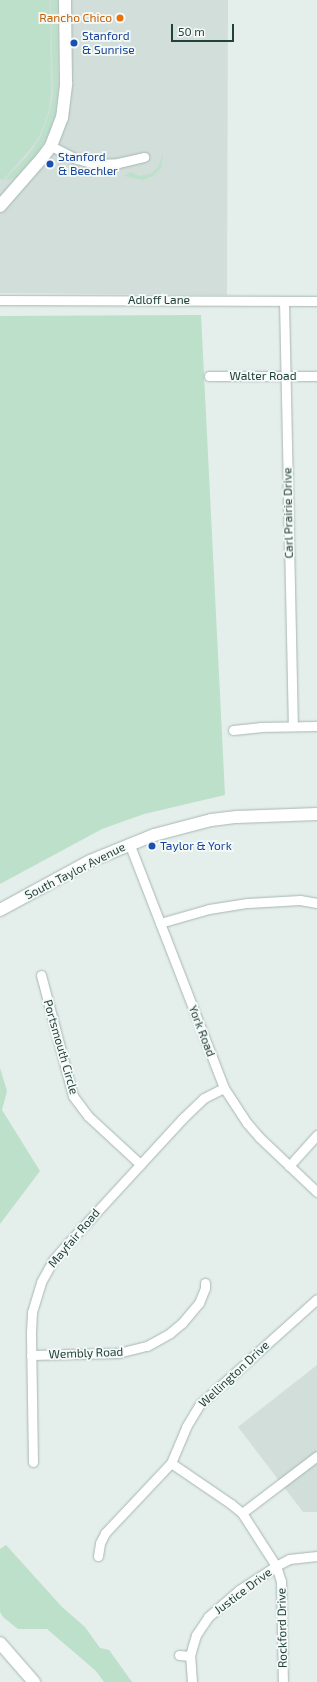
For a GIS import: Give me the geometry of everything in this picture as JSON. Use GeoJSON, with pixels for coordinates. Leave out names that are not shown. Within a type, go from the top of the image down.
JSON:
{"type":"FeatureCollection","features":[{"type":"Feature","properties":{"kind":"street"},"geometry":{"type":"LineString","coordinates":[[0,206],[51,146],[62,118],[66,96],[65,0]]}},
{"type":"Feature","properties":{"kind":"street"},"geometry":{"type":"LineString","coordinates":[[51,146],[77,159],[94,164],[118,163],[144,157]]}},
{"type":"Feature","properties":{"kind":"street","name":"Adloff Lane"},"geometry":{"type":"LineString","coordinates":[[0,300],[317,301]]}},
{"type":"Feature","properties":{"kind":"street","name":"Carl Prairie Drive"},"geometry":{"type":"LineString","coordinates":[[284,300],[293,726]]}},
{"type":"Feature","properties":{"kind":"street","name":"Walter Road"},"geometry":{"type":"LineString","coordinates":[[208,376],[317,376]]}},
{"type":"Feature","properties":{"kind":"street"},"geometry":{"type":"LineString","coordinates":[[233,730],[317,726]]}},
{"type":"Feature","properties":{"kind":"street","name":"South Taylor Avenue"},"geometry":{"type":"LineString","coordinates":[[0,910],[90,861],[129,843],[175,828],[211,820],[259,815],[317,814]]}},
{"type":"Feature","properties":{"kind":"street","name":"York Road"},"geometry":{"type":"LineString","coordinates":[[129,843],[224,1088],[247,1123],[317,1192]]}},
{"type":"Feature","properties":{"kind":"street"},"geometry":{"type":"LineString","coordinates":[[160,924],[209,909],[232,905],[265,901],[300,900],[317,903]]}},
{"type":"Feature","properties":{"kind":"street","name":"Portsmouth Circle"},"geometry":{"type":"LineString","coordinates":[[41,975],[63,1063],[73,1096],[88,1116],[140,1164]]}},
{"type":"Feature","properties":{"kind":"street","name":"Mayfair Road"},"geometry":{"type":"LineString","coordinates":[[33,1462],[31,1355],[32,1312],[36,1292],[45,1273],[68,1243],[193,1107],[204,1098],[224,1088]]}},
{"type":"Feature","properties":{"kind":"street"},"geometry":{"type":"LineString","coordinates":[[289,1166],[317,1135]]}},
{"type":"Feature","properties":{"kind":"street","name":"Wembly Road"},"geometry":{"type":"LineString","coordinates":[[31,1355],[118,1353],[147,1346],[170,1333],[182,1323],[199,1303],[205,1288],[205,1284]]}},
{"type":"Feature","properties":{"kind":"street","name":"Wellington Drive"},"geometry":{"type":"LineString","coordinates":[[98,1556],[100,1543],[105,1533],[171,1463],[186,1427],[200,1404],[317,1299]]}},
{"type":"Feature","properties":{"kind":"street"},"geometry":{"type":"LineString","coordinates":[[242,1513],[317,1456]]}},
{"type":"Feature","properties":{"kind":"street","name":"Rockford Drive"},"geometry":{"type":"LineString","coordinates":[[171,1463],[242,1513],[276,1566],[282,1587],[284,1682]]}},
{"type":"Feature","properties":{"kind":"street","name":"Justice Drive"},"geometry":{"type":"LineString","coordinates":[[192,1682],[190,1656],[196,1635],[208,1617],[239,1590],[276,1566],[289,1559],[317,1556]]}},
{"type":"Feature","properties":{"kind":"street"},"geometry":{"type":"LineString","coordinates":[[0,1643],[34,1682]]}},
{"type":"Feature","properties":{"kind":"street"},"geometry":{"type":"LineString","coordinates":[[179,1655],[190,1656]]}},
{"type":"Feature","properties":{"kind":"shaded area"},"geometry":{"type":"Polygon","coordinates":[[[0,0],[228,0],[227,295],[0,293],[0,0]]]}},
{"type":"Feature","properties":{"kind":"shaded area"},"geometry":{"type":"Polygon","coordinates":[[[317,1365],[317,1512],[303,1512],[238,1427],[317,1365]]]}},
{"type":"Feature","properties":{"kind":"green space"},"geometry":{"type":"Polygon","coordinates":[[[0,0],[50,0],[51,90],[49,110],[41,132],[34,144],[3,180],[0,179],[0,0]]]}},
{"type":"Feature","properties":{"kind":"green space"},"geometry":{"type":"Polygon","coordinates":[[[51,0],[57,0],[58,88],[55,114],[50,131],[38,153],[15,178],[5,180],[30,153],[40,138],[50,111],[53,95],[51,0]]]}},
{"type":"Feature","properties":{"kind":"green space"},"geometry":{"type":"Polygon","coordinates":[[[163,152],[161,168],[153,176],[142,180],[124,176],[131,172],[139,176],[151,174],[159,166],[163,152]]]}},
{"type":"Feature","properties":{"kind":"green space"},"geometry":{"type":"Polygon","coordinates":[[[201,315],[225,795],[144,814],[102,829],[0,884],[0,316],[201,315]]]}},
{"type":"Feature","properties":{"kind":"green space"},"geometry":{"type":"Polygon","coordinates":[[[0,1068],[7,1091],[2,1110],[40,1171],[0,1224],[0,1068]]]}},
{"type":"Feature","properties":{"kind":"green space"},"geometry":{"type":"Polygon","coordinates":[[[6,1545],[62,1607],[85,1627],[100,1648],[109,1650],[132,1682],[104,1682],[96,1671],[47,1629],[18,1629],[3,1617],[0,1612],[0,1549],[6,1545]]]}},
{"type":"Feature","properties":{"kind":"place","name":"Rancho Chico"},"geometry":{"type":"Point","coordinates":[120,18]}},
{"type":"Feature","properties":{"kind":"place","name":"Stanford & Sunrise"},"geometry":{"type":"Point","coordinates":[74,43]}},
{"type":"Feature","properties":{"kind":"place","name":"Stanford & Beechler"},"geometry":{"type":"Point","coordinates":[50,164]}},
{"type":"Feature","properties":{"kind":"place","name":"Taylor & York"},"geometry":{"type":"Point","coordinates":[152,846]}}]}
